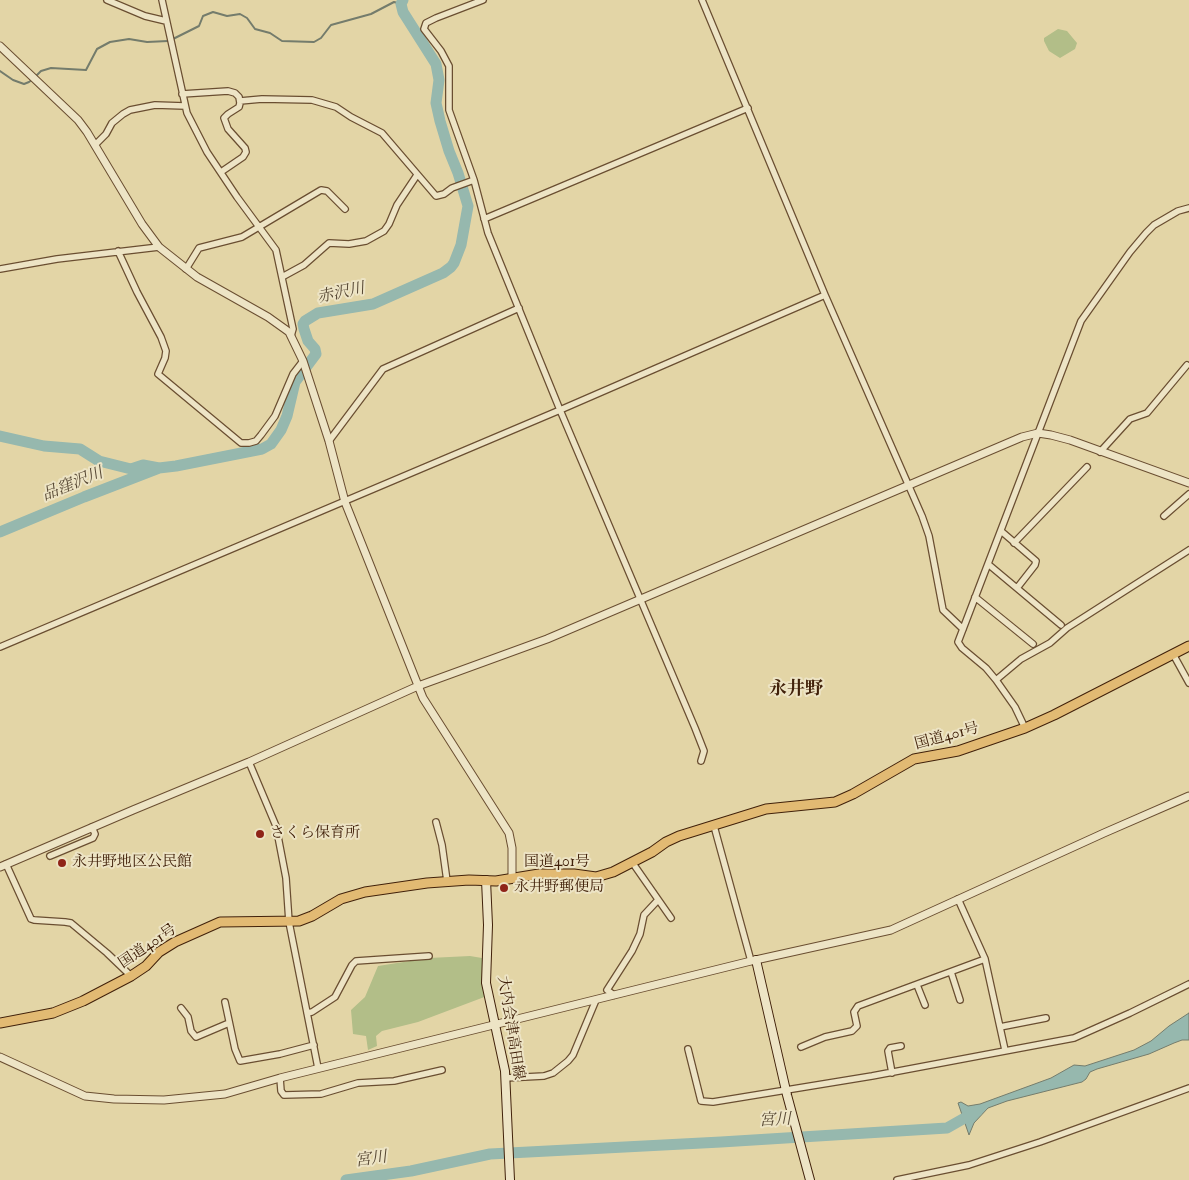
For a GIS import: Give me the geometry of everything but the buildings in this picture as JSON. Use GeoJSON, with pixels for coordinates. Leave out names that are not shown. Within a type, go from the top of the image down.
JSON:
{"type":"FeatureCollection","features":[{"type":"Feature","properties":{"kind":"highway","name":"国道401号"},"geometry":{"type":"LineString","coordinates":[[0,1023],[26,1019],[63,1009],[83,1001],[131,976],[146,966],[159,952],[175,942],[212,924],[303,920],[335,901],[356,894],[390,888],[447,881],[496,880],[539,874],[602,876],[614,872],[666,842],[766,809],[835,802],[853,794],[914,759],[958,751],[1025,728],[1054,716],[1189,646]]}},
{"type":"Feature","properties":{"kind":"main road","name":"大内会津高田線"},"geometry":{"type":"LineString","coordinates":[[486,880],[488,925],[486,983],[496,1024],[505,1078],[510,1180]]}},
{"type":"Feature","properties":{"kind":"main road"},"geometry":{"type":"LineString","coordinates":[[754,961],[810,1180]]}},
{"type":"Feature","properties":{"kind":"street"},"geometry":{"type":"LineString","coordinates":[[107,0],[145,16],[166,21]]}},
{"type":"Feature","properties":{"kind":"street"},"geometry":{"type":"LineString","coordinates":[[162,0],[187,113],[207,152],[276,250],[293,329],[291,336]]}},
{"type":"Feature","properties":{"kind":"street"},"geometry":{"type":"LineString","coordinates":[[484,0],[436,18],[426,23],[424,29],[441,51],[449,66],[449,110],[474,180],[488,233],[560,410],[704,751],[701,761]]}},
{"type":"Feature","properties":{"kind":"street"},"geometry":{"type":"LineString","coordinates":[[702,0],[825,295],[922,516],[929,536],[942,610],[963,629]]}},
{"type":"Feature","properties":{"kind":"street"},"geometry":{"type":"LineString","coordinates":[[0,46],[78,120],[96,144],[109,170],[142,224],[159,246],[186,269],[280,324],[291,336],[303,361],[329,441],[345,502],[418,686],[423,698],[509,833],[512,848],[512,878]]}},
{"type":"Feature","properties":{"kind":"street"},"geometry":{"type":"LineString","coordinates":[[182,94],[228,91],[239,97],[239,106],[224,118],[228,129],[245,148],[246,152],[243,157],[220,172]]}},
{"type":"Feature","properties":{"kind":"street"},"geometry":{"type":"LineString","coordinates":[[240,101],[262,98],[312,100],[336,107],[352,118],[382,133],[436,196],[474,180]]}},
{"type":"Feature","properties":{"kind":"street"},"geometry":{"type":"LineString","coordinates":[[96,144],[106,134],[112,124],[130,110],[155,105],[185,106]]}},
{"type":"Feature","properties":{"kind":"street"},"geometry":{"type":"LineString","coordinates":[[484,219],[748,108]]}},
{"type":"Feature","properties":{"kind":"street"},"geometry":{"type":"LineString","coordinates":[[282,277],[304,265],[329,244],[349,244],[366,241],[384,231],[397,205],[417,175]]}},
{"type":"Feature","properties":{"kind":"street"},"geometry":{"type":"LineString","coordinates":[[186,269],[199,248],[242,238],[320,190],[327,191],[344,209]]}},
{"type":"Feature","properties":{"kind":"street"},"geometry":{"type":"LineString","coordinates":[[1025,728],[1015,707],[996,680],[958,642],[1081,321],[1130,252],[1146,233],[1154,225],[1178,210],[1189,208]]}},
{"type":"Feature","properties":{"kind":"street"},"geometry":{"type":"LineString","coordinates":[[0,269],[159,246]]}},
{"type":"Feature","properties":{"kind":"street"},"geometry":{"type":"LineString","coordinates":[[118,251],[161,337],[166,351],[158,374],[241,443],[256,441],[261,436],[275,416],[292,374],[303,361]]}},
{"type":"Feature","properties":{"kind":"street"},"geometry":{"type":"LineString","coordinates":[[0,647],[345,502],[825,295]]}},
{"type":"Feature","properties":{"kind":"street"},"geometry":{"type":"LineString","coordinates":[[329,441],[382,369],[519,308]]}},
{"type":"Feature","properties":{"kind":"street"},"geometry":{"type":"LineString","coordinates":[[1100,452],[1130,418],[1147,413],[1186,365]]}},
{"type":"Feature","properties":{"kind":"street"},"geometry":{"type":"LineString","coordinates":[[131,976],[108,953],[71,923],[31,919],[3,866],[249,762],[418,686],[547,639],[1022,437],[1038,433],[1070,440],[1189,483]]}},
{"type":"Feature","properties":{"kind":"street"},"geometry":{"type":"LineString","coordinates":[[1014,543],[1087,467]]}},
{"type":"Feature","properties":{"kind":"street"},"geometry":{"type":"LineString","coordinates":[[1164,516],[1189,494]]}},
{"type":"Feature","properties":{"kind":"street"},"geometry":{"type":"LineString","coordinates":[[1000,531],[1036,561],[1017,588]]}},
{"type":"Feature","properties":{"kind":"street"},"geometry":{"type":"LineString","coordinates":[[996,680],[1021,659],[1050,643],[1067,628],[1189,550]]}},
{"type":"Feature","properties":{"kind":"street"},"geometry":{"type":"LineString","coordinates":[[988,564],[1061,625]]}},
{"type":"Feature","properties":{"kind":"street"},"geometry":{"type":"LineString","coordinates":[[975,597],[1034,644]]}},
{"type":"Feature","properties":{"kind":"street"},"geometry":{"type":"LineString","coordinates":[[1173,654],[1189,683]]}},
{"type":"Feature","properties":{"kind":"street"},"geometry":{"type":"LineString","coordinates":[[249,762],[274,820],[286,878],[289,922],[318,1068]]}},
{"type":"Feature","properties":{"kind":"street"},"geometry":{"type":"LineString","coordinates":[[0,1057],[85,1096],[114,1100],[164,1100],[225,1094],[318,1068],[496,1024],[754,961],[891,930],[1104,832],[1189,796]]}},
{"type":"Feature","properties":{"kind":"street"},"geometry":{"type":"LineString","coordinates":[[436,822],[442,845],[447,881]]}},
{"type":"Feature","properties":{"kind":"street"},"geometry":{"type":"LineString","coordinates":[[714,826],[754,961]]}},
{"type":"Feature","properties":{"kind":"street"},"geometry":{"type":"LineString","coordinates":[[50,856],[93,838],[95,834],[92,827]]}},
{"type":"Feature","properties":{"kind":"street"},"geometry":{"type":"LineString","coordinates":[[632,862],[671,918]]}},
{"type":"Feature","properties":{"kind":"street"},"geometry":{"type":"LineString","coordinates":[[958,899],[985,959],[1005,1050]]}},
{"type":"Feature","properties":{"kind":"street"},"geometry":{"type":"LineString","coordinates":[[614,995],[607,990],[632,951],[640,934],[644,915],[658,900]]}},
{"type":"Feature","properties":{"kind":"street"},"geometry":{"type":"LineString","coordinates":[[307,1013],[312,1012],[335,997],[356,961],[429,956]]}},
{"type":"Feature","properties":{"kind":"street"},"geometry":{"type":"LineString","coordinates":[[801,1047],[825,1037],[852,1031],[857,1026],[854,1012],[858,1006],[985,959]]}},
{"type":"Feature","properties":{"kind":"street"},"geometry":{"type":"LineString","coordinates":[[951,972],[960,1000]]}},
{"type":"Feature","properties":{"kind":"street"},"geometry":{"type":"LineString","coordinates":[[688,1048],[701,1101],[713,1102],[787,1093],[1074,1038],[1189,984]]}},
{"type":"Feature","properties":{"kind":"street"},"geometry":{"type":"LineString","coordinates":[[917,985],[925,1005]]}},
{"type":"Feature","properties":{"kind":"street"},"geometry":{"type":"LineString","coordinates":[[505,1078],[544,1076],[568,1061],[573,1055],[596,1000]]}},
{"type":"Feature","properties":{"kind":"street"},"geometry":{"type":"LineString","coordinates":[[225,1002],[237,1056],[240,1061],[314,1045]]}},
{"type":"Feature","properties":{"kind":"street"},"geometry":{"type":"LineString","coordinates":[[180,1008],[188,1017],[191,1031],[196,1037],[229,1022]]}},
{"type":"Feature","properties":{"kind":"street"},"geometry":{"type":"LineString","coordinates":[[1000,1027],[1046,1018]]}},
{"type":"Feature","properties":{"kind":"street"},"geometry":{"type":"LineString","coordinates":[[892,1073],[888,1050],[901,1046]]}},
{"type":"Feature","properties":{"kind":"street"},"geometry":{"type":"LineString","coordinates":[[280,1078],[281,1091],[284,1095],[321,1094],[358,1083],[394,1081],[442,1070]]}},
{"type":"Feature","properties":{"kind":"street"},"geometry":{"type":"LineString","coordinates":[[897,1180],[969,1165],[1040,1142],[1189,1088]]}},
{"type":"Feature","properties":{"kind":"green space"},"geometry":{"type":"Polygon","coordinates":[[[1058,29],[1067,31],[1077,43],[1075,49],[1060,58],[1049,51],[1044,41],[1044,38],[1058,29]]]}},
{"type":"Feature","properties":{"kind":"green space"},"geometry":{"type":"Polygon","coordinates":[[[470,956],[482,958],[487,996],[418,1022],[382,1031],[376,1036],[377,1046],[368,1050],[366,1036],[353,1034],[351,1010],[365,997],[378,966],[429,958],[470,956]]]}},
{"type":"Feature","properties":{"kind":"water"},"geometry":{"type":"Polygon","coordinates":[[[1189,1013],[1189,1040],[1182,1040],[1149,1054],[1097,1069],[1090,1072],[1082,1082],[1007,1101],[988,1108],[974,1123],[969,1135],[958,1103],[961,1102],[968,1106],[980,1104],[1051,1078],[1074,1065],[1085,1066],[1134,1050],[1151,1041],[1189,1013]]]}},
{"type":"Feature","properties":{"kind":"waterway","name":"赤沢川"},"geometry":{"type":"LineString","coordinates":[[0,436],[44,446],[80,449],[99,461],[131,469],[143,465],[159,468],[176,466],[262,449],[271,444],[281,430],[287,416],[295,382],[316,354],[315,349],[308,341],[303,324],[305,321],[318,313],[373,304],[443,273],[451,267],[461,245],[468,206],[440,121],[436,103],[439,80],[436,64],[403,12],[401,4],[403,0]]}},
{"type":"Feature","properties":{"kind":"waterway"},"geometry":{"type":"LineString","coordinates":[[173,39],[199,26],[203,16],[213,12],[227,16],[240,14],[247,18],[255,29],[270,33],[282,41],[314,42],[321,38],[331,25],[371,14],[394,2],[401,4]]}},
{"type":"Feature","properties":{"kind":"waterway"},"geometry":{"type":"LineString","coordinates":[[36,76],[41,71],[51,68],[86,70],[97,49],[110,42],[129,39],[147,42],[168,41]]}},
{"type":"Feature","properties":{"kind":"waterway"},"geometry":{"type":"LineString","coordinates":[[0,71],[13,80],[24,84],[33,79]]}},
{"type":"Feature","properties":{"kind":"waterway","name":"品窪沢川"},"geometry":{"type":"LineString","coordinates":[[0,532],[159,468]]}},
{"type":"Feature","properties":{"kind":"waterway","name":"宮川"},"geometry":{"type":"LineString","coordinates":[[346,1180],[411,1171],[490,1154],[947,1128],[977,1111]]}},
{"type":"Feature","properties":{"kind":"place","name":"さくら保育所"},"geometry":{"type":"Point","coordinates":[260,834]}},
{"type":"Feature","properties":{"kind":"place","name":"永井野地区公民館"},"geometry":{"type":"Point","coordinates":[62,863]}},
{"type":"Feature","properties":{"kind":"place","name":"永井野郵便局"},"geometry":{"type":"Point","coordinates":[504,888]}},
{"type":"Feature","properties":{"kind":"district","name":"永井野"},"geometry":{"type":"Point","coordinates":[796,690]}}]}
